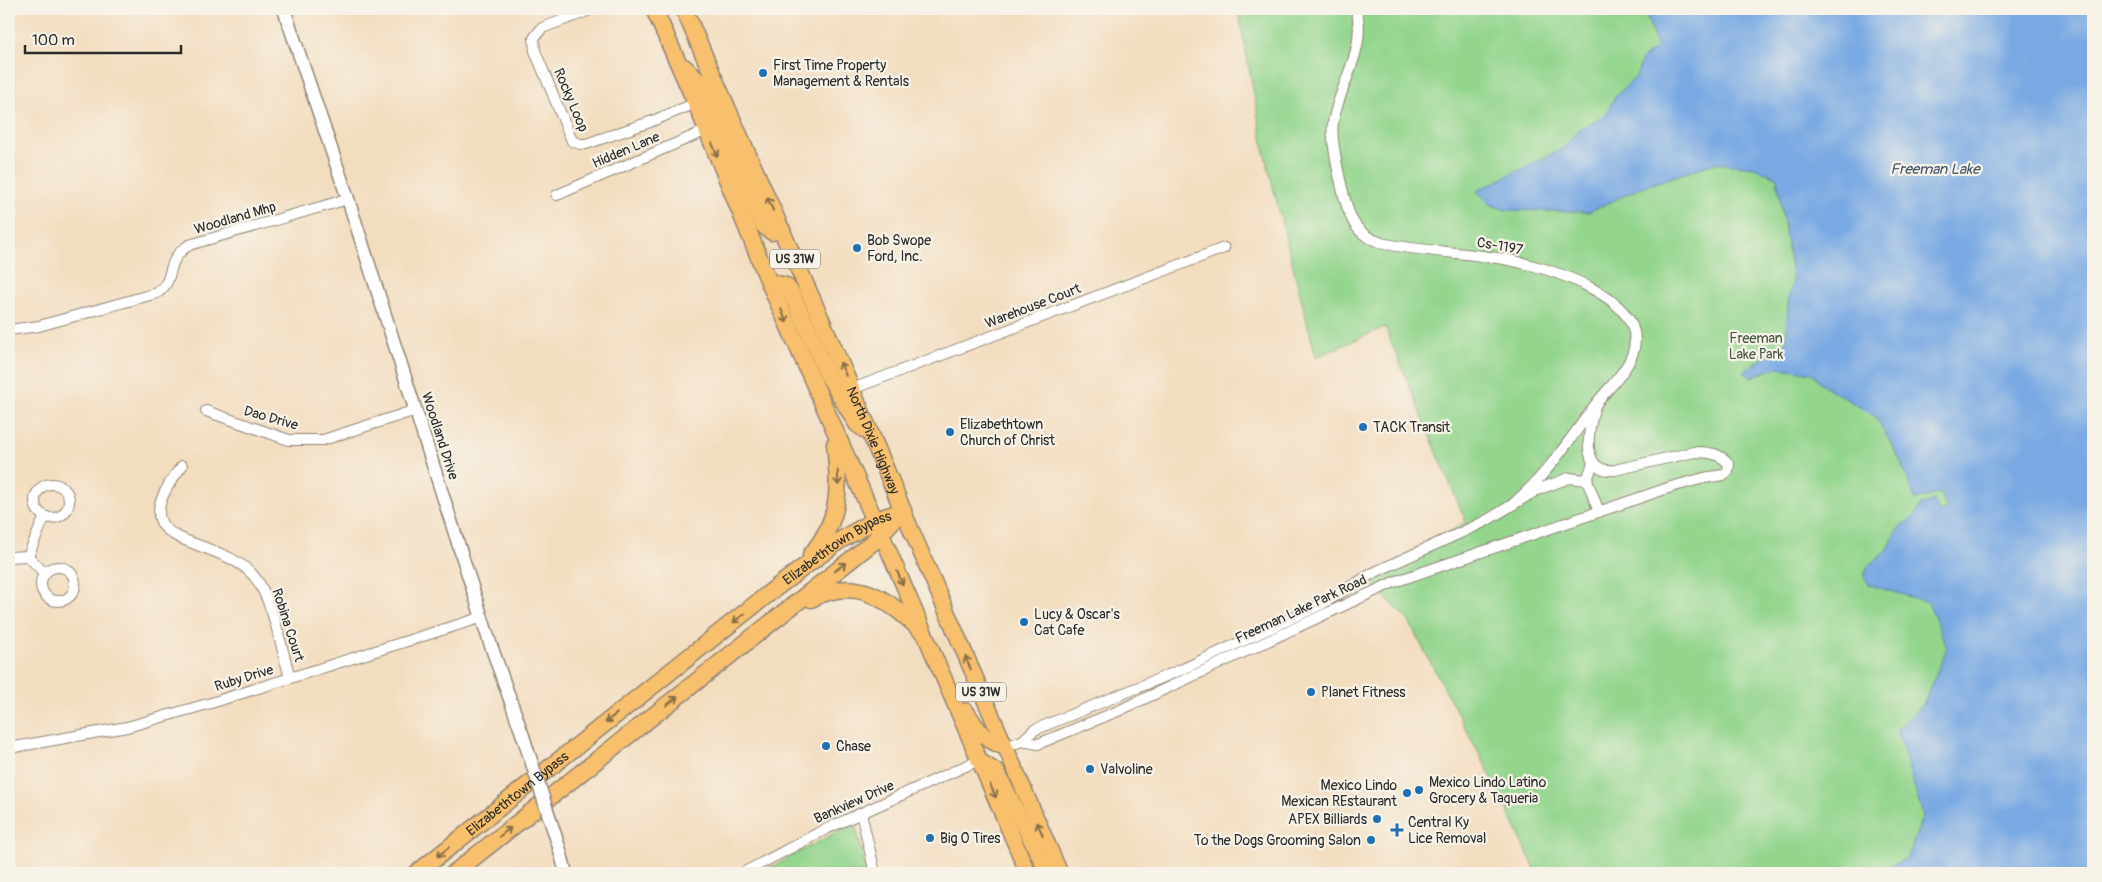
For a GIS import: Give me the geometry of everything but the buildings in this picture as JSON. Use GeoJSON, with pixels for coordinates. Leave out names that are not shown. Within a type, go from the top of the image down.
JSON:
{"type":"FeatureCollection","features":[{"type":"Feature","properties":{"kind":"highway","name":"US 31W"},"geometry":{"type":"LineString","coordinates":[[654,9],[696,102],[769,282],[833,430],[878,526]]}},
{"type":"Feature","properties":{"kind":"highway"},"geometry":{"type":"LineString","coordinates":[[674,9],[688,42],[729,113]]}},
{"type":"Feature","properties":{"kind":"highway","name":"North Dixie Highway"},"geometry":{"type":"LineString","coordinates":[[684,9],[852,389],[903,511]]}},
{"type":"Feature","properties":{"kind":"highway"},"geometry":{"type":"LineString","coordinates":[[677,60],[703,86],[763,225],[772,232],[782,230]]}},
{"type":"Feature","properties":{"kind":"highway"},"geometry":{"type":"LineString","coordinates":[[769,282],[786,286],[792,294],[811,340],[847,409],[857,424],[871,434]]}},
{"type":"Feature","properties":{"kind":"highway"},"geometry":{"type":"LineString","coordinates":[[777,587],[807,560],[820,545],[835,512],[839,478],[833,430]]}},
{"type":"Feature","properties":{"kind":"highway","name":"Elizabethtown Bypass"},"geometry":{"type":"LineString","coordinates":[[417,873],[777,587],[839,541],[878,526],[903,511]]}},
{"type":"Feature","properties":{"kind":"highway","name":"Elizabethtown Bypass"},"geometry":{"type":"LineString","coordinates":[[454,873],[872,543],[878,526]]}},
{"type":"Feature","properties":{"kind":"highway"},"geometry":{"type":"LineString","coordinates":[[780,615],[822,593],[837,589],[852,589],[865,591],[883,599],[899,610],[924,635]]}},
{"type":"Feature","properties":{"kind":"main road","name":"North Dixie Highway"},"geometry":{"type":"LineString","coordinates":[[903,511],[1060,873]]}},
{"type":"Feature","properties":{"kind":"main road","name":"US 31W"},"geometry":{"type":"LineString","coordinates":[[878,526],[1026,868]]}},
{"type":"Feature","properties":{"kind":"main road"},"geometry":{"type":"LineString","coordinates":[[924,635],[939,646],[964,707],[976,727],[990,742],[1005,747]]}},
{"type":"Feature","properties":{"kind":"main road"},"geometry":{"type":"LineString","coordinates":[[979,760],[997,772],[1048,873]]}},
{"type":"Feature","properties":{"kind":"main road"},"geometry":{"type":"LineString","coordinates":[[1026,868],[1035,869],[1037,873]]}},
{"type":"Feature","properties":{"kind":"street","name":"Woodland Drive"},"geometry":{"type":"LineString","coordinates":[[284,9],[348,199],[566,873]]}},
{"type":"Feature","properties":{"kind":"street","name":"Rocky Loop"},"geometry":{"type":"LineString","coordinates":[[593,9],[542,28],[534,38],[535,51],[572,141],[586,144],[650,122],[696,102]]}},
{"type":"Feature","properties":{"kind":"street","name":"Cs-1197"},"geometry":{"type":"LineString","coordinates":[[1356,9],[1359,23],[1358,45],[1340,93],[1332,125],[1339,174],[1347,205],[1355,225],[1370,239],[1381,243],[1480,255],[1540,268],[1592,289],[1613,302],[1628,318],[1635,339],[1634,349],[1619,375],[1545,473],[1535,485],[1514,503]]}},
{"type":"Feature","properties":{"kind":"street","name":"Hidden Lane"},"geometry":{"type":"LineString","coordinates":[[556,195],[707,130]]}},
{"type":"Feature","properties":{"kind":"street","name":"Woodland Mhp"},"geometry":{"type":"LineString","coordinates":[[9,330],[39,326],[157,293],[168,282],[174,259],[180,251],[189,245],[348,199]]}},
{"type":"Feature","properties":{"kind":"street","name":"Warehouse Court"},"geometry":{"type":"LineString","coordinates":[[852,389],[1224,248]]}},
{"type":"Feature","properties":{"kind":"street"},"geometry":{"type":"LineString","coordinates":[[1595,405],[1589,425],[1589,450],[1593,463],[1587,480],[1599,512]]}},
{"type":"Feature","properties":{"kind":"street","name":"Dao Drive"},"geometry":{"type":"LineString","coordinates":[[206,411],[289,440],[323,440],[416,410]]}},
{"type":"Feature","properties":{"kind":"street","name":"Freeman Lake Park Road"},"geometry":{"type":"LineString","coordinates":[[1022,741],[1038,744],[1118,711],[1394,582],[1692,480],[1724,475],[1728,471],[1729,464],[1721,456],[1712,452],[1694,452],[1615,470],[1602,469],[1593,463]]}},
{"type":"Feature","properties":{"kind":"street","name":"Robina Court"},"geometry":{"type":"LineString","coordinates":[[182,466],[161,497],[158,510],[165,529],[176,537],[235,561],[254,576],[268,604],[290,678]]}},
{"type":"Feature","properties":{"kind":"street"},"geometry":{"type":"LineString","coordinates":[[1514,503],[1537,490],[1569,478],[1587,480]]}},
{"type":"Feature","properties":{"kind":"street","name":"Freeman Lake Park Road"},"geometry":{"type":"LineString","coordinates":[[1005,747],[1022,741],[1034,730],[1184,669],[1322,604],[1373,573],[1468,530],[1514,503]]}},
{"type":"Feature","properties":{"kind":"street"},"geometry":{"type":"LineString","coordinates":[[28,556],[45,516]]}},
{"type":"Feature","properties":{"kind":"street"},"geometry":{"type":"LineString","coordinates":[[9,557],[28,556],[45,574]]}},
{"type":"Feature","properties":{"kind":"street","name":"Ruby Drive"},"geometry":{"type":"LineString","coordinates":[[9,748],[127,727],[483,617]]}},
{"type":"Feature","properties":{"kind":"street","name":"Bankview Drive"},"geometry":{"type":"LineString","coordinates":[[743,873],[826,829],[979,760]]}},
{"type":"Feature","properties":{"kind":"street"},"geometry":{"type":"LineString","coordinates":[[861,813],[875,873]]}},
{"type":"Feature","properties":{"kind":"green space","name":"Freeman Lake Park"},"geometry":{"type":"Polygon","coordinates":[[[1238,9],[2093,9],[2093,873],[1537,873],[1491,776],[1407,618],[1376,589],[1373,573],[1408,558],[1466,522],[1385,327],[1316,357],[1266,159],[1238,9]]]}},
{"type":"Feature","properties":{"kind":"green space"},"geometry":{"type":"Polygon","coordinates":[[[851,824],[856,827],[867,873],[761,873],[851,824]]]}},
{"type":"Feature","properties":{"kind":"water","name":"Freeman Lake"},"geometry":{"type":"Polygon","coordinates":[[[1641,9],[2093,9],[2093,873],[1873,873],[1908,858],[1923,815],[1897,730],[1923,705],[1947,648],[1928,602],[1870,585],[1865,574],[1866,570],[1890,546],[1898,529],[1912,519],[1921,505],[1934,500],[1939,512],[1947,509],[1940,493],[1916,500],[1900,460],[1876,417],[1822,384],[1812,373],[1776,368],[1751,377],[1744,372],[1786,342],[1788,302],[1793,282],[1777,178],[1755,167],[1715,163],[1640,188],[1589,212],[1506,210],[1490,204],[1477,191],[1562,149],[1579,131],[1604,116],[1616,96],[1636,77],[1642,59],[1657,48],[1646,13],[1641,9]]]}},
{"type":"Feature","properties":{"kind":"place","name":"First Time Property Management & Rentals"},"geometry":{"type":"Point","coordinates":[763,73]}},
{"type":"Feature","properties":{"kind":"place","name":"Bob Swope Ford, Inc."},"geometry":{"type":"Point","coordinates":[857,248]}},
{"type":"Feature","properties":{"kind":"place","name":"TACK Transit"},"geometry":{"type":"Point","coordinates":[1363,427]}},
{"type":"Feature","properties":{"kind":"place","name":"Elizabethtown Church of Christ"},"geometry":{"type":"Point","coordinates":[950,432]}},
{"type":"Feature","properties":{"kind":"place","name":"Lucy & Oscar's Cat Cafe"},"geometry":{"type":"Point","coordinates":[1024,622]}},
{"type":"Feature","properties":{"kind":"place","name":"Planet Fitness"},"geometry":{"type":"Point","coordinates":[1311,692]}},
{"type":"Feature","properties":{"kind":"place","name":"Chase"},"geometry":{"type":"Point","coordinates":[826,746]}},
{"type":"Feature","properties":{"kind":"place","name":"Valvoline"},"geometry":{"type":"Point","coordinates":[1090,769]}},
{"type":"Feature","properties":{"kind":"place","name":"Mexico Lindo Latino Grocery & Taqueria"},"geometry":{"type":"Point","coordinates":[1419,790]}},
{"type":"Feature","properties":{"kind":"place","name":"Mexico Lindo Mexican REstaurant"},"geometry":{"type":"Point","coordinates":[1407,793]}},
{"type":"Feature","properties":{"kind":"place","name":"APEX Billiards"},"geometry":{"type":"Point","coordinates":[1377,819]}},
{"type":"Feature","properties":{"kind":"place","name":"Central Ky Lice Removal"},"geometry":{"type":"Point","coordinates":[1397,830]}},
{"type":"Feature","properties":{"kind":"place","name":"Big O Tires"},"geometry":{"type":"Point","coordinates":[930,838]}},
{"type":"Feature","properties":{"kind":"place","name":"To the Dogs Grooming Salon"},"geometry":{"type":"Point","coordinates":[1371,840]}}]}
